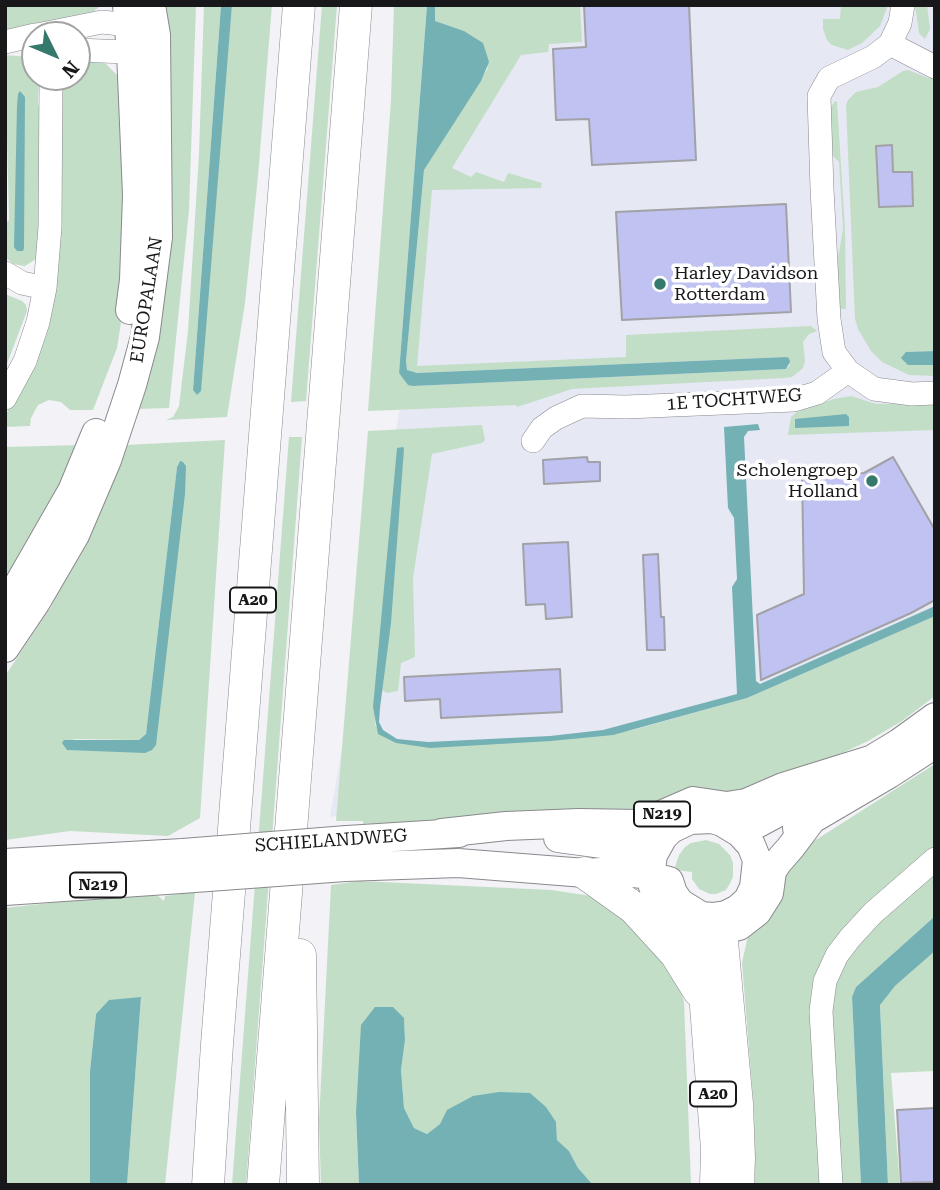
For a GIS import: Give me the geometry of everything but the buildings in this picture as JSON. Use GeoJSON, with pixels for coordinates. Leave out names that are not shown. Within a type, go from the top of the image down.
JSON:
{"type":"FeatureCollection","features":[{"type":"Feature","properties":{"kind":"highway","name":"A20"},"geometry":{"type":"LineString","coordinates":[[208,1185],[299,5]]}},
{"type":"Feature","properties":{"kind":"highway"},"geometry":{"type":"LineString","coordinates":[[263,1185],[356,5]]}},
{"type":"Feature","properties":{"kind":"highway"},"geometry":{"type":"LineString","coordinates":[[299,748],[303,1185]]}},
{"type":"Feature","properties":{"kind":"highway","name":"A20"},"geometry":{"type":"LineString","coordinates":[[585,873],[634,908],[717,1002]]}},
{"type":"Feature","properties":{"kind":"highway","name":"A20"},"geometry":{"type":"LineString","coordinates":[[716,1185],[717,1002],[736,961],[734,947],[719,926],[702,961],[717,1002],[737,1104],[738,1185]]}},
{"type":"Feature","properties":{"kind":"highway","name":"A20"},"geometry":{"type":"LineString","coordinates":[[190,1185],[217,1044]]}},
{"type":"Feature","properties":{"kind":"main road","name":"EUROPALAAN"},"geometry":{"type":"LineString","coordinates":[[5,648],[64,554],[124,384],[145,337],[158,237],[156,35],[151,5]]}},
{"type":"Feature","properties":{"kind":"main road","name":"EUROPALAAN"},"geometry":{"type":"LineString","coordinates":[[124,384],[134,280],[137,195],[129,27]]}},
{"type":"Feature","properties":{"kind":"main road","name":"EUROPALAAN"},"geometry":{"type":"LineString","coordinates":[[5,608],[72,491],[97,457]]}},
{"type":"Feature","properties":{"kind":"main road","name":"N219"},"geometry":{"type":"LineString","coordinates":[[657,882],[653,855],[657,845],[671,830],[690,820],[712,819],[740,833],[794,806],[873,759],[935,717]]}},
{"type":"Feature","properties":{"kind":"main road"},"geometry":{"type":"LineString","coordinates":[[764,865],[764,850],[935,744]]}},
{"type":"Feature","properties":{"kind":"main road","name":"N219"},"geometry":{"type":"LineString","coordinates":[[442,833],[579,822],[640,824],[694,801],[727,806],[746,803],[783,787],[873,759]]}},
{"type":"Feature","properties":{"kind":"main road","name":"SCHIELANDWEG"},"geometry":{"type":"LineString","coordinates":[[9,892],[182,866],[346,854],[442,833],[514,834],[625,847],[657,845]]}},
{"type":"Feature","properties":{"kind":"main road"},"geometry":{"type":"LineString","coordinates":[[657,882],[668,915],[719,926],[749,920],[764,904],[772,882],[751,845],[740,833]]}},
{"type":"Feature","properties":{"kind":"main road","name":"SCHIELANDWEG"},"geometry":{"type":"LineString","coordinates":[[346,854],[382,864],[457,863],[585,873],[618,871],[657,882]]}},
{"type":"Feature","properties":{"kind":"main road","name":"SCHIELANDWEG"},"geometry":{"type":"LineString","coordinates":[[5,863],[182,866]]}},
{"type":"Feature","properties":{"kind":"street"},"geometry":{"type":"LineString","coordinates":[[903,5],[900,23],[890,44],[873,57],[829,78],[820,96],[829,318],[834,352],[848,371],[874,389],[912,394],[935,393]]}},
{"type":"Feature","properties":{"kind":"street"},"geometry":{"type":"LineString","coordinates":[[91,25],[102,22],[156,35]]}},
{"type":"Feature","properties":{"kind":"street"},"geometry":{"type":"LineString","coordinates":[[91,44],[129,27]]}},
{"type":"Feature","properties":{"kind":"street"},"geometry":{"type":"LineString","coordinates":[[890,44],[935,66]]}},
{"type":"Feature","properties":{"kind":"street"},"geometry":{"type":"LineString","coordinates":[[5,398],[25,361],[38,322],[45,288],[50,227],[51,91]]}},
{"type":"Feature","properties":{"kind":"street"},"geometry":{"type":"LineString","coordinates":[[5,273],[22,283],[45,288]]}},
{"type":"Feature","properties":{"kind":"street","name":"1E TOCHTWEG"},"geometry":{"type":"LineString","coordinates":[[533,441],[542,428],[582,406],[626,407],[794,400],[817,393],[848,371]]}},
{"type":"Feature","properties":{"kind":"street"},"geometry":{"type":"LineString","coordinates":[[831,1185],[821,1012],[825,981],[837,955],[850,938],[873,913],[935,859]]}},
{"type":"Feature","properties":{"kind":"shaded area"},"geometry":{"type":"Polygon","coordinates":[[[431,5],[935,5],[935,643],[759,728],[330,817],[401,401],[431,5]]]}},
{"type":"Feature","properties":{"kind":"green space"},"geometry":{"type":"Polygon","coordinates":[[[5,5],[102,5],[89,15],[58,21],[21,21],[21,28],[5,31],[5,5]]]}},
{"type":"Feature","properties":{"kind":"green space"},"geometry":{"type":"Polygon","coordinates":[[[161,5],[196,5],[189,210],[169,408],[137,409],[161,5]]]}},
{"type":"Feature","properties":{"kind":"green space"},"geometry":{"type":"Polygon","coordinates":[[[204,5],[221,5],[193,389],[197,395],[232,5],[272,5],[258,176],[245,303],[227,417],[166,420],[173,417],[179,406],[188,331],[199,154],[204,5]]]}},
{"type":"Feature","properties":{"kind":"green space"},"geometry":{"type":"Polygon","coordinates":[[[322,5],[337,5],[306,401],[291,402],[322,5]]]}},
{"type":"Feature","properties":{"kind":"green space"},"geometry":{"type":"Polygon","coordinates":[[[394,5],[427,5],[399,373],[413,386],[786,369],[790,365],[786,357],[417,373],[407,370],[424,170],[488,68],[464,31],[434,21],[435,5],[580,5],[582,42],[549,44],[548,52],[521,55],[452,168],[471,177],[476,172],[504,182],[508,173],[542,183],[541,188],[432,190],[417,366],[626,357],[626,335],[811,326],[817,331],[809,334],[803,342],[803,368],[792,377],[784,378],[572,389],[517,407],[368,411],[391,100],[394,5]]]}},
{"type":"Feature","properties":{"kind":"green space"},"geometry":{"type":"Polygon","coordinates":[[[841,5],[888,5],[880,26],[862,43],[848,50],[832,45],[823,29],[823,19],[840,19],[841,5]]]}},
{"type":"Feature","properties":{"kind":"green space"},"geometry":{"type":"Polygon","coordinates":[[[915,5],[927,5],[930,29],[925,39],[919,33],[915,5]]]}},
{"type":"Feature","properties":{"kind":"green space"},"geometry":{"type":"Polygon","coordinates":[[[5,55],[21,56],[21,91],[38,91],[43,124],[39,257],[25,266],[13,264],[5,257],[5,224],[9,220],[5,55]]]}},
{"type":"Feature","properties":{"kind":"green space"},"geometry":{"type":"Polygon","coordinates":[[[92,59],[106,64],[119,77],[130,264],[117,348],[93,410],[70,410],[61,402],[49,400],[38,405],[30,426],[5,427],[5,416],[28,372],[59,91],[91,91],[92,59]]]}},
{"type":"Feature","properties":{"kind":"green space"},"geometry":{"type":"Polygon","coordinates":[[[908,70],[935,78],[935,351],[906,352],[908,365],[935,365],[935,376],[909,375],[882,362],[871,351],[855,319],[846,105],[856,92],[878,87],[908,70]]]}},
{"type":"Feature","properties":{"kind":"green space"},"geometry":{"type":"Polygon","coordinates":[[[835,101],[845,229],[846,309],[838,306],[836,270],[843,229],[839,162],[831,154],[830,109],[835,101]]]}},
{"type":"Feature","properties":{"kind":"green space"},"geometry":{"type":"Polygon","coordinates":[[[5,294],[22,301],[27,311],[5,369],[5,294]]]}},
{"type":"Feature","properties":{"kind":"green space"},"geometry":{"type":"Polygon","coordinates":[[[851,396],[876,404],[935,403],[935,430],[788,435],[791,417],[797,412],[851,396]]]}},
{"type":"Feature","properties":{"kind":"green space"},"geometry":{"type":"Polygon","coordinates":[[[482,425],[485,440],[482,443],[432,454],[413,578],[415,657],[401,663],[398,691],[387,693],[382,690],[390,612],[375,725],[396,743],[551,741],[633,730],[747,698],[935,616],[935,696],[902,721],[868,741],[768,788],[648,812],[363,824],[363,821],[336,821],[368,431],[482,425]]]}},
{"type":"Feature","properties":{"kind":"green space"},"geometry":{"type":"Polygon","coordinates":[[[289,437],[302,437],[246,1185],[232,1185],[289,437]]]}},
{"type":"Feature","properties":{"kind":"green space"},"geometry":{"type":"Polygon","coordinates":[[[225,440],[200,818],[168,836],[70,831],[5,840],[5,676],[51,607],[125,445],[225,440]],[[180,461],[177,467],[146,734],[139,740],[71,739],[145,753],[180,461]]]}},
{"type":"Feature","properties":{"kind":"green space"},"geometry":{"type":"Polygon","coordinates":[[[82,445],[62,489],[5,582],[5,447],[82,445]]]}},
{"type":"Feature","properties":{"kind":"green space"},"geometry":{"type":"Polygon","coordinates":[[[935,764],[935,849],[832,951],[824,1185],[755,1185],[754,1111],[742,963],[747,940],[785,875],[811,843],[935,764]]]}},
{"type":"Feature","properties":{"kind":"green space"},"geometry":{"type":"Polygon","coordinates":[[[706,840],[719,844],[730,855],[733,863],[733,877],[729,885],[726,890],[716,894],[699,889],[692,879],[692,872],[674,870],[685,847],[706,840]]]}},
{"type":"Feature","properties":{"kind":"green space"},"geometry":{"type":"Polygon","coordinates":[[[935,869],[935,916],[856,987],[852,997],[861,1185],[838,1185],[830,1011],[834,984],[856,943],[935,869]]]}},
{"type":"Feature","properties":{"kind":"green space"},"geometry":{"type":"Polygon","coordinates":[[[360,881],[551,890],[585,895],[602,899],[637,923],[674,971],[684,1001],[691,1185],[593,1185],[578,1168],[569,1151],[557,1140],[556,1122],[448,1110],[440,1124],[427,1134],[414,1128],[404,1108],[401,1070],[405,1040],[404,1018],[356,1113],[359,1185],[321,1185],[319,1121],[331,885],[360,881]]]}},
{"type":"Feature","properties":{"kind":"green space"},"geometry":{"type":"Polygon","coordinates":[[[195,892],[165,1185],[127,1185],[141,997],[96,1014],[90,1071],[90,1185],[5,1185],[5,908],[138,896],[158,896],[164,901],[165,896],[195,892]]]}},
{"type":"Feature","properties":{"kind":"green space"},"geometry":{"type":"Polygon","coordinates":[[[935,951],[935,1071],[891,1073],[900,1185],[888,1185],[880,1004],[895,986],[935,951]]]}},
{"type":"Feature","properties":{"kind":"water"},"geometry":{"type":"Polygon","coordinates":[[[221,5],[232,5],[201,391],[197,395],[193,390],[221,5]]]}},
{"type":"Feature","properties":{"kind":"water"},"geometry":{"type":"Polygon","coordinates":[[[427,5],[435,5],[435,21],[464,31],[483,43],[489,62],[481,81],[424,170],[407,370],[417,373],[786,357],[790,362],[786,369],[408,385],[399,373],[427,5]]]}},
{"type":"Feature","properties":{"kind":"water"},"geometry":{"type":"Polygon","coordinates":[[[20,91],[25,97],[24,248],[23,251],[17,251],[14,247],[17,106],[20,91]]]}},
{"type":"Feature","properties":{"kind":"water"},"geometry":{"type":"Polygon","coordinates":[[[935,351],[935,365],[908,365],[901,358],[906,352],[935,351]]]}},
{"type":"Feature","properties":{"kind":"water"},"geometry":{"type":"Polygon","coordinates":[[[846,414],[849,417],[849,426],[795,428],[795,419],[846,414]]]}},
{"type":"Feature","properties":{"kind":"water"},"geometry":{"type":"Polygon","coordinates":[[[758,424],[760,430],[748,431],[744,437],[756,681],[760,684],[935,606],[935,616],[747,698],[613,735],[430,748],[396,743],[378,734],[373,707],[397,448],[404,449],[391,623],[380,708],[379,722],[383,730],[397,739],[428,742],[550,736],[603,730],[737,694],[732,587],[737,579],[734,518],[728,508],[724,427],[758,424]]]}},
{"type":"Feature","properties":{"kind":"water"},"geometry":{"type":"Polygon","coordinates":[[[180,461],[186,466],[185,494],[156,745],[145,753],[67,750],[62,743],[64,740],[139,740],[146,734],[177,467],[180,461]]]}},
{"type":"Feature","properties":{"kind":"water"},"geometry":{"type":"Polygon","coordinates":[[[935,916],[935,951],[895,986],[880,1005],[888,1185],[861,1185],[852,997],[856,987],[935,916]]]}},
{"type":"Feature","properties":{"kind":"water"},"geometry":{"type":"Polygon","coordinates":[[[141,997],[127,1185],[90,1185],[90,1071],[96,1014],[109,1000],[141,997]]]}},
{"type":"Feature","properties":{"kind":"water"},"geometry":{"type":"Polygon","coordinates":[[[375,1007],[393,1007],[404,1018],[405,1040],[401,1070],[404,1108],[414,1128],[427,1134],[440,1124],[447,1110],[473,1096],[499,1092],[530,1093],[546,1107],[556,1122],[557,1140],[569,1151],[578,1168],[593,1185],[359,1185],[356,1113],[361,1025],[375,1007]]]}},
{"type":"Feature","properties":{"kind":"place","name":"Harley Davidson Rotterdam"},"geometry":{"type":"Point","coordinates":[660,284]}},
{"type":"Feature","properties":{"kind":"place","name":"Scholengroep Holland"},"geometry":{"type":"Point","coordinates":[872,481]}}]}
